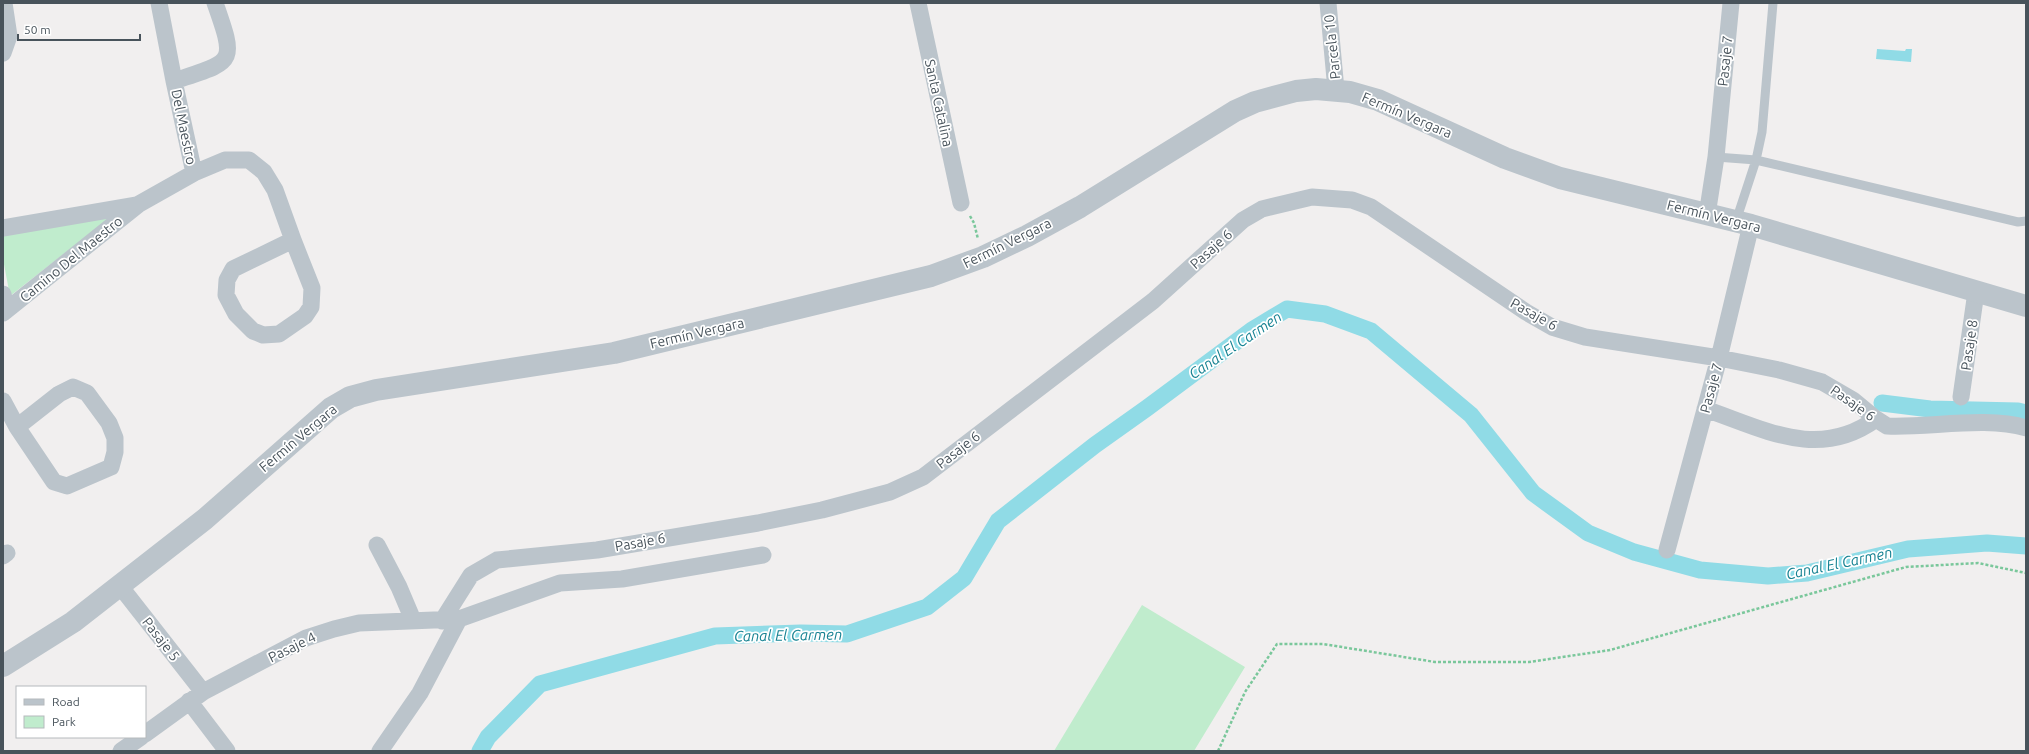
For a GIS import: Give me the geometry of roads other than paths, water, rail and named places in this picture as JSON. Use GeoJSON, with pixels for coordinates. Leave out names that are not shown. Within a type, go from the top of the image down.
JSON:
{"type":"FeatureCollection","features":[{"type":"Feature","properties":{"kind":"street"},"geometry":{"type":"LineString","coordinates":[[3,53],[9,36],[4,3]]}},
{"type":"Feature","properties":{"kind":"street","name":"Del Maestro"},"geometry":{"type":"LineString","coordinates":[[159,3],[194,173]]}},
{"type":"Feature","properties":{"kind":"street"},"geometry":{"type":"LineString","coordinates":[[174,81],[216,67],[224,61],[229,51],[228,40],[215,3]]}},
{"type":"Feature","properties":{"kind":"street","name":"Santa Catalina"},"geometry":{"type":"LineString","coordinates":[[918,3],[961,203]]}},
{"type":"Feature","properties":{"kind":"street","name":"Parcela 10"},"geometry":{"type":"LineString","coordinates":[[1328,3],[1336,90]]}},
{"type":"Feature","properties":{"kind":"street","name":"Pasaje 7"},"geometry":{"type":"LineString","coordinates":[[1707,215],[1716,157],[1731,3]]}},
{"type":"Feature","properties":{"kind":"street","name":"Fermín Vergara"},"geometry":{"type":"LineString","coordinates":[[3,666],[50,638],[120,586],[205,519],[322,415],[350,397],[376,390],[614,353],[900,285],[956,268],[1005,248],[1080,207],[1235,111],[1269,98],[1296,91],[1336,90],[1378,100],[1505,158],[1560,178],[1743,224],[2026,306]]}},
{"type":"Feature","properties":{"kind":"street","name":"Camino Del Maestro"},"geometry":{"type":"LineString","coordinates":[[5,312],[139,204],[194,173],[225,160],[249,160],[264,172],[275,190],[312,288],[311,307],[305,316],[279,334],[263,336],[253,331],[236,314],[226,295],[227,280],[232,269],[293,240]]}},
{"type":"Feature","properties":{"kind":"street","name":"Pasaje 6"},"geometry":{"type":"LineString","coordinates":[[442,621],[471,575],[497,560],[597,550],[758,523],[822,510],[890,492],[923,477],[1153,301],[1243,220],[1262,209],[1312,197],[1352,200],[1371,207],[1526,312],[1552,326],[1585,337],[1719,358],[1779,370],[1822,382],[1853,400],[1876,420],[1887,426],[1995,423],[2014,424],[2026,428]]}},
{"type":"Feature","properties":{"kind":"street","name":"Camino Del Maestro"},"geometry":{"type":"LineString","coordinates":[[3,228],[139,204]]}},
{"type":"Feature","properties":{"kind":"street","name":"Pasaje 7"},"geometry":{"type":"LineString","coordinates":[[1667,550],[1719,358],[1743,224]]}},
{"type":"Feature","properties":{"kind":"street","name":"Pasaje 8"},"geometry":{"type":"LineString","coordinates":[[1961,397],[1976,292]]}},
{"type":"Feature","properties":{"kind":"street"},"geometry":{"type":"LineString","coordinates":[[3,294],[5,312]]}},
{"type":"Feature","properties":{"kind":"street"},"geometry":{"type":"LineString","coordinates":[[3,400],[18,427],[54,482],[67,486],[111,467],[115,452],[115,438],[109,423],[87,393],[73,387],[59,394],[18,427]]}},
{"type":"Feature","properties":{"kind":"street"},"geometry":{"type":"LineString","coordinates":[[1705,409],[1787,437],[1815,441],[1843,437],[1876,420]]}},
{"type":"Feature","properties":{"kind":"street"},"geometry":{"type":"LineString","coordinates":[[377,545],[399,588],[413,620]]}},
{"type":"Feature","properties":{"kind":"street"},"geometry":{"type":"LineString","coordinates":[[380,751],[420,693],[459,619],[560,583],[622,579],[763,555]]}},
{"type":"Feature","properties":{"kind":"street","name":"Pasaje 5"},"geometry":{"type":"LineString","coordinates":[[120,586],[203,692]]}},
{"type":"Feature","properties":{"kind":"street","name":"Pasaje 4"},"geometry":{"type":"LineString","coordinates":[[146,733],[203,692],[306,638],[359,623],[413,620],[442,621],[459,619]]}},
{"type":"Feature","properties":{"kind":"street"},"geometry":{"type":"LineString","coordinates":[[189,702],[227,751]]}},
{"type":"Feature","properties":{"kind":"street"},"geometry":{"type":"LineString","coordinates":[[121,751],[139,738]]}},
{"type":"Feature","properties":{"kind":"lane"},"geometry":{"type":"LineString","coordinates":[[1743,224],[1762,132],[1773,3]]}},
{"type":"Feature","properties":{"kind":"lane"},"geometry":{"type":"LineString","coordinates":[[1716,157],[1756,160],[2018,222],[2026,221]]}},
{"type":"Feature","properties":{"kind":"water"},"geometry":{"type":"Polygon","coordinates":[[[1877,49],[1905,51],[1906,49],[1912,49],[1911,62],[1876,59],[1877,49]]]}},
{"type":"Feature","properties":{"kind":"waterway","name":"Canal El Carmen"},"geometry":{"type":"LineString","coordinates":[[480,751],[488,737],[540,684],[715,636],[801,633],[847,634],[927,607],[964,578],[998,521],[1095,445],[1252,330],[1287,309],[1325,314],[1371,331],[1471,415],[1533,493],[1588,533],[1634,552],[1700,570],[1768,576],[1807,573],[1908,549],[1987,543],[2026,546]]}},
{"type":"Feature","properties":{"kind":"waterway"},"geometry":{"type":"LineString","coordinates":[[1882,403],[1930,409],[2018,411],[2026,413]]}}]}
